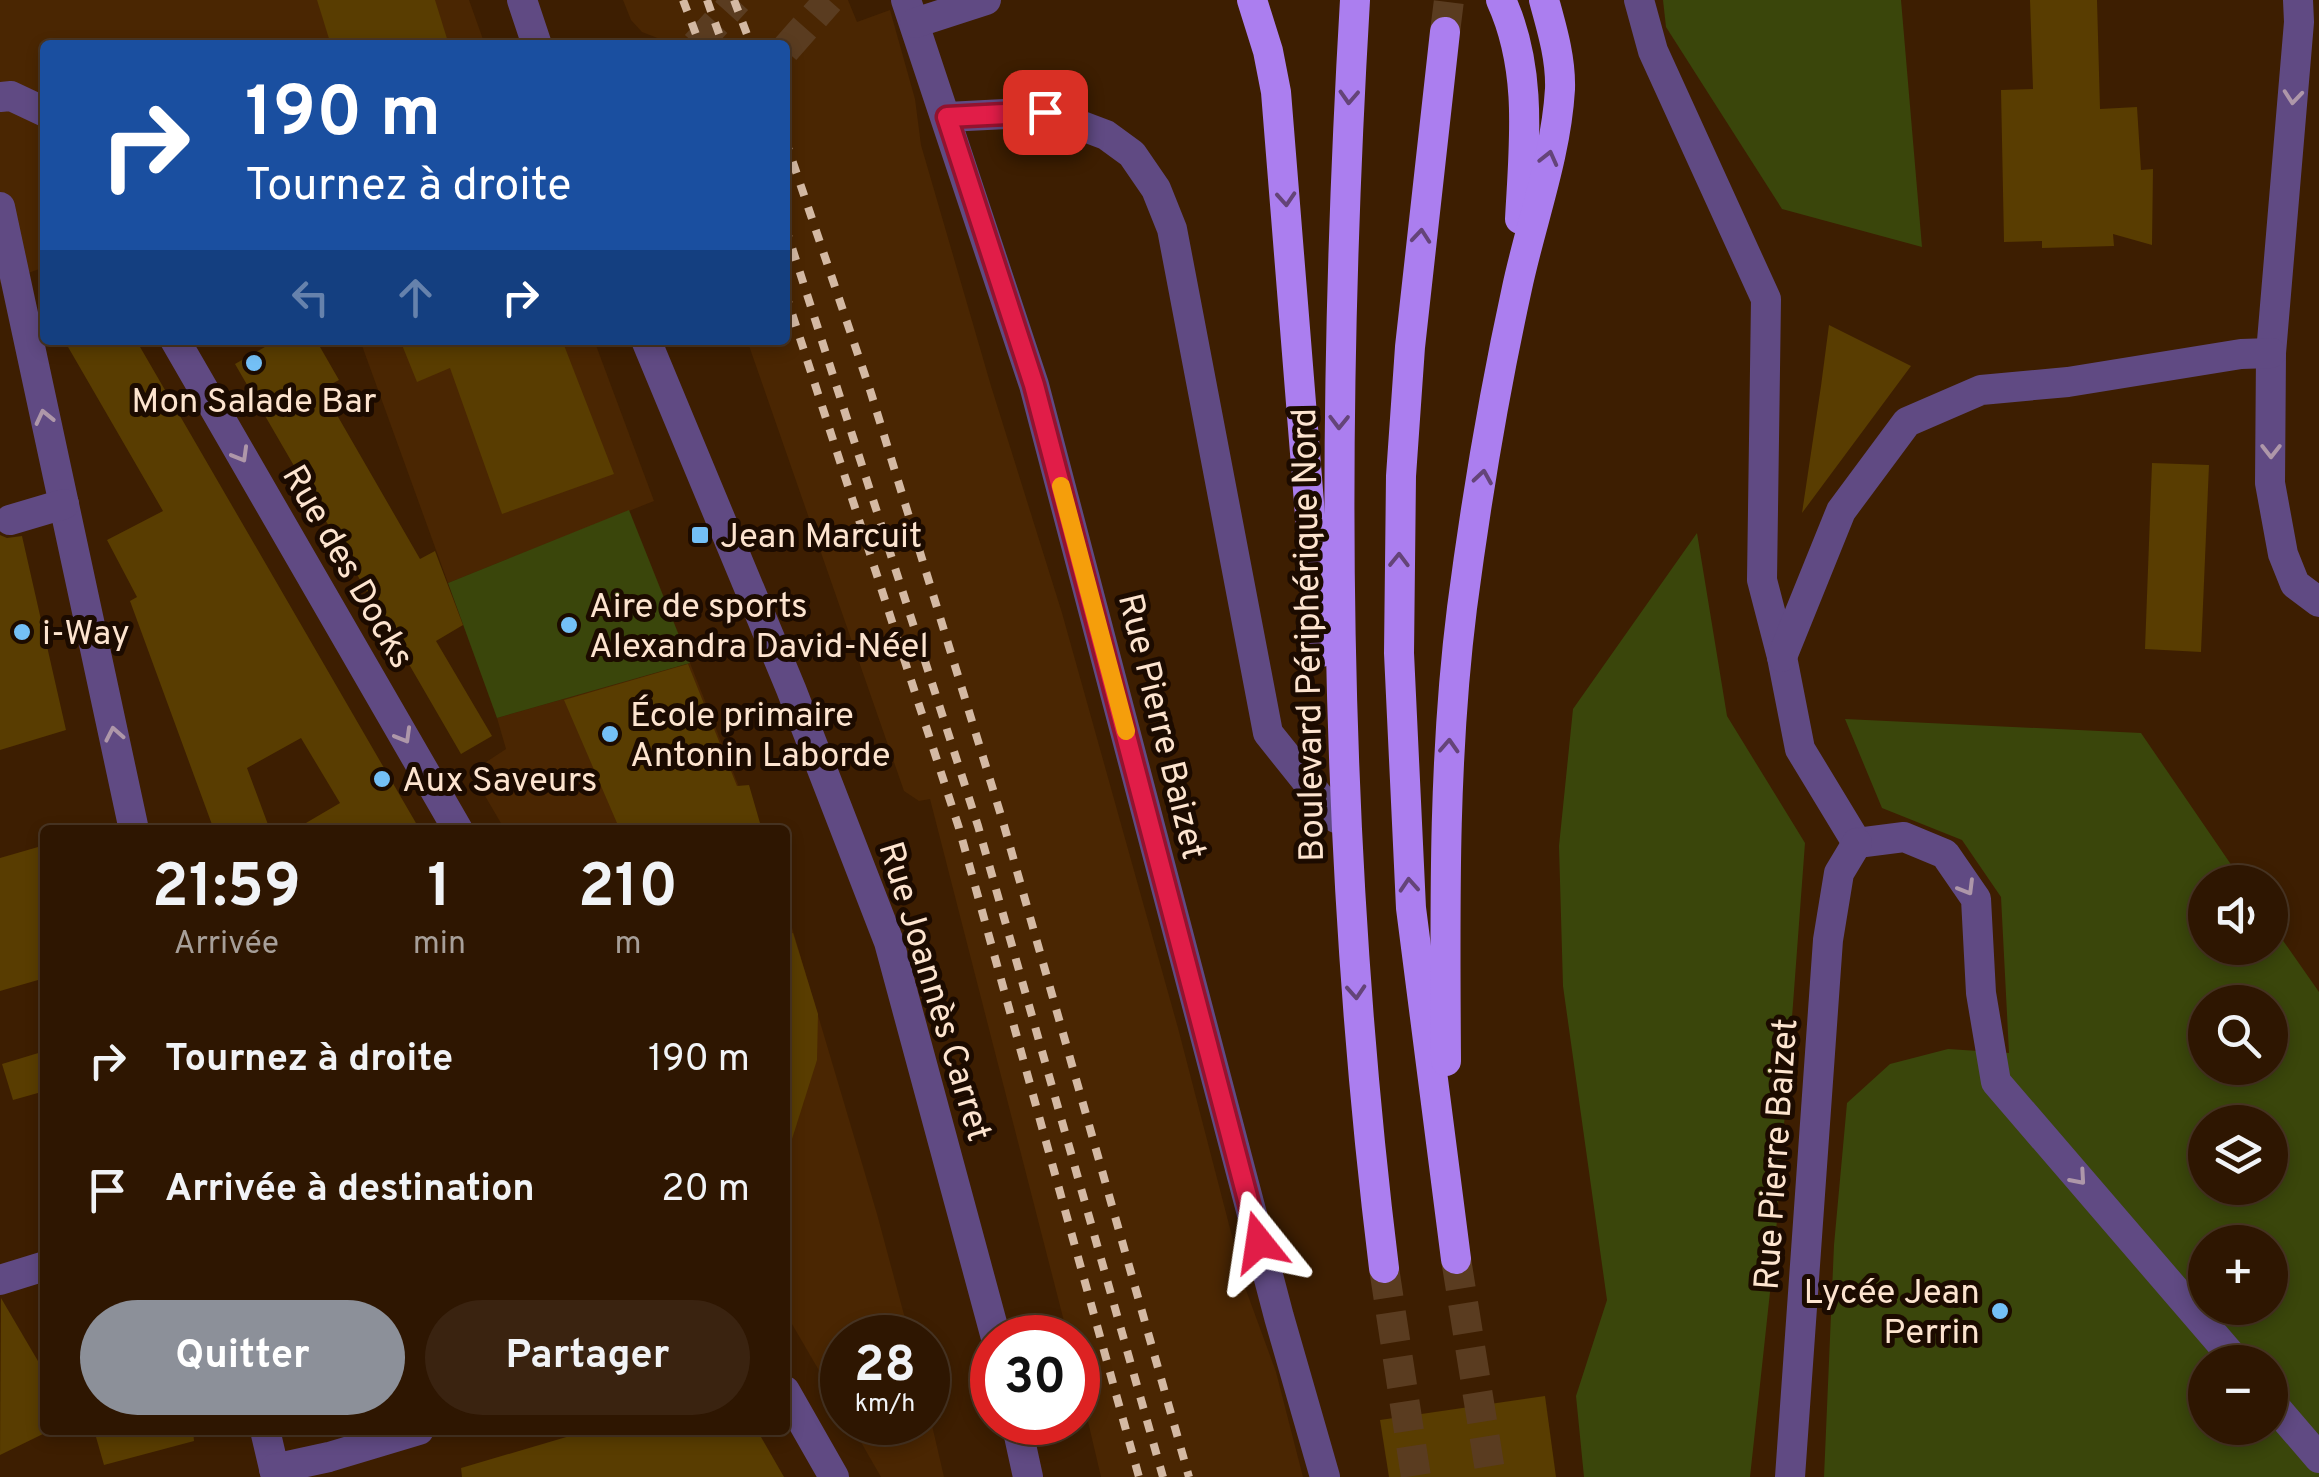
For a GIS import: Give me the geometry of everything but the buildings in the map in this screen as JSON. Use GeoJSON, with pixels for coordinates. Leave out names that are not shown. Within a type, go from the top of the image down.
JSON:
{"type":"FeatureCollection","features":[{"type":"Feature","properties":{"kind":"highway"},"geometry":{"type":"LineString","coordinates":[[1252,0],[1268,51],[1278,111],[1297,381],[1336,818],[1354,945]]}},
{"type":"Feature","properties":{"kind":"highway","name":"Boulevard Périphérique Nord"},"geometry":{"type":"LineString","coordinates":[[1354,0],[1345,169],[1338,595],[1364,1103],[1384,1268]]}},
{"type":"Feature","properties":{"kind":"highway"},"geometry":{"type":"LineString","coordinates":[[1501,0],[1516,35],[1524,89],[1517,286]]}},
{"type":"Feature","properties":{"kind":"highway"},"geometry":{"type":"LineString","coordinates":[[1447,1194],[1444,850],[1450,726],[1462,608],[1517,286],[1553,145],[1560,86],[1544,0]]}},
{"type":"Feature","properties":{"kind":"highway"},"geometry":{"type":"LineString","coordinates":[[1444,32],[1410,347],[1399,587],[1402,748],[1411,908],[1456,1259]]}},
{"type":"Feature","properties":{"kind":"street"},"geometry":{"type":"LineString","coordinates":[[522,0],[535,40]]}},
{"type":"Feature","properties":{"kind":"street"},"geometry":{"type":"LineString","coordinates":[[910,11],[986,0]]}},
{"type":"Feature","properties":{"kind":"street"},"geometry":{"type":"LineString","coordinates":[[1639,0],[1653,50],[1766,299],[1762,580],[1800,750],[1857,843],[1904,837],[1945,854],[1976,899],[1981,993],[1996,1082],[2222,1345]]}},
{"type":"Feature","properties":{"kind":"street"},"geometry":{"type":"LineString","coordinates":[[2298,0],[2271,353],[2270,483],[2282,554],[2295,584],[2319,602]]}},
{"type":"Feature","properties":{"kind":"street","name":"Rue Pierre Baizet"},"geometry":{"type":"LineString","coordinates":[[910,11],[1034,385],[1279,1317],[1325,1477]]}},
{"type":"Feature","properties":{"kind":"street"},"geometry":{"type":"LineString","coordinates":[[0,96],[11,96],[40,110]]}},
{"type":"Feature","properties":{"kind":"street"},"geometry":{"type":"LineString","coordinates":[[947,117],[1045,112],[1106,134],[1132,154],[1156,189],[1172,229],[1268,732],[1336,818]]}},
{"type":"Feature","properties":{"kind":"street"},"geometry":{"type":"LineString","coordinates":[[0,207],[12,327],[64,504],[133,825]]}},
{"type":"Feature","properties":{"kind":"street","name":"Rue des Docks"},"geometry":{"type":"LineString","coordinates":[[178,345],[455,825]]}},
{"type":"Feature","properties":{"kind":"street","name":"Rue Joannès Carret"},"geometry":{"type":"LineString","coordinates":[[648,345],[791,689],[889,942],[990,1315]]}},
{"type":"Feature","properties":{"kind":"street"},"geometry":{"type":"LineString","coordinates":[[1782,657],[1841,511],[1907,422],[1981,390],[2068,382],[2240,354],[2271,353]]}},
{"type":"Feature","properties":{"kind":"street"},"geometry":{"type":"LineString","coordinates":[[10,520],[64,504]]}},
{"type":"Feature","properties":{"kind":"street","name":"Rue Pierre Baizet"},"geometry":{"type":"LineString","coordinates":[[1790,1477],[1828,940],[1839,874],[1857,843]]}},
{"type":"Feature","properties":{"kind":"street"},"geometry":{"type":"LineString","coordinates":[[0,1280],[40,1268]]}},
{"type":"Feature","properties":{"kind":"street"},"geometry":{"type":"LineString","coordinates":[[790,1400],[834,1477]]}},
{"type":"Feature","properties":{"kind":"street"},"geometry":{"type":"LineString","coordinates":[[2288,1422],[2319,1458]]}},
{"type":"Feature","properties":{"kind":"street"},"geometry":{"type":"LineString","coordinates":[[266,1435],[275,1473],[402,1435]]}},
{"type":"Feature","properties":{"kind":"street"},"geometry":{"type":"LineString","coordinates":[[1021,1445],[1028,1477]]}},
{"type":"Feature","properties":{"kind":"shaded area"},"geometry":{"type":"Polygon","coordinates":[[[0,0],[469,0],[483,40],[40,40],[40,269],[0,283],[0,0]]]}},
{"type":"Feature","properties":{"kind":"shaded area"},"geometry":{"type":"Polygon","coordinates":[[[623,0],[848,0],[857,22],[890,10],[915,99],[921,145],[1062,613],[1178,1028],[1246,1290],[1276,1372],[1303,1477],[1101,1477],[1093,1445],[1100,1445],[1100,1315],[1062,1315],[930,799],[919,801],[904,791],[749,345],[790,345],[790,40],[660,40],[642,32],[631,20],[623,0]]]}},
{"type":"Feature","properties":{"kind":"shaded area"},"geometry":{"type":"Polygon","coordinates":[[[362,345],[596,345],[654,501],[448,583],[362,345]]]}},
{"type":"Feature","properties":{"kind":"shaded area","name":"École primaire Antonin Laborde"},"geometry":{"type":"Polygon","coordinates":[[[690,663],[754,825],[502,825],[471,772],[506,749],[497,718],[690,663]]]}},
{"type":"Feature","properties":{"kind":"shaded area"},"geometry":{"type":"Polygon","coordinates":[[[790,921],[904,1315],[820,1315],[820,1372],[790,1321],[790,921]]]}},
{"type":"Feature","properties":{"kind":"shaded area"},"geometry":{"type":"Polygon","coordinates":[[[863,1445],[937,1445],[944,1477],[881,1477],[863,1445]]]}},
{"type":"Feature","properties":{"kind":"green space"},"geometry":{"type":"Polygon","coordinates":[[[1663,0],[1901,0],[1922,247],[1782,209],[1666,27],[1663,0]]]}},
{"type":"Feature","properties":{"kind":"green space","name":"Aire de sports Alexandra David-Néel"},"geometry":{"type":"Polygon","coordinates":[[[629,510],[690,663],[497,718],[448,583],[629,510]]]}},
{"type":"Feature","properties":{"kind":"green space"},"geometry":{"type":"Polygon","coordinates":[[[1697,533],[1727,716],[1805,843],[1775,1246],[1750,1477],[1584,1477],[1576,1396],[1607,1300],[1563,986],[1559,846],[1573,709],[1697,533]]]}},
{"type":"Feature","properties":{"kind":"green space"},"geometry":{"type":"Polygon","coordinates":[[[1845,719],[2141,733],[2231,865],[2188,865],[2188,965],[2288,965],[2288,948],[2319,992],[2319,1477],[1824,1477],[1834,1245],[1847,1103],[1890,1064],[1948,1049],[2009,1053],[2001,897],[1962,840],[1882,808],[1845,719]]]}},
{"type":"Feature","properties":{"kind":"tunnel"},"geometry":{"type":"LineString","coordinates":[[701,40],[737,0]]}},
{"type":"Feature","properties":{"kind":"tunnel"},"geometry":{"type":"LineString","coordinates":[[790,44],[829,0]]}},
{"type":"Feature","properties":{"kind":"tunnel"},"geometry":{"type":"LineString","coordinates":[[1445,32],[1449,0]]}},
{"type":"Feature","properties":{"kind":"tunnel"},"geometry":{"type":"LineString","coordinates":[[1456,1259],[1491,1477]]}},
{"type":"Feature","properties":{"kind":"tunnel"},"geometry":{"type":"LineString","coordinates":[[1384,1268],[1416,1477]]}},
{"type":"Feature","properties":{"kind":"railway"},"geometry":{"type":"LineString","coordinates":[[683,0],[698,40]]}},
{"type":"Feature","properties":{"kind":"railway"},"geometry":{"type":"LineString","coordinates":[[707,0],[721,40]]}},
{"type":"Feature","properties":{"kind":"railway"},"geometry":{"type":"LineString","coordinates":[[734,0],[749,40]]}},
{"type":"Feature","properties":{"kind":"railway"},"geometry":{"type":"LineString","coordinates":[[790,154],[871,393],[1003,822],[1189,1477]]}},
{"type":"Feature","properties":{"kind":"railway"},"geometry":{"type":"LineString","coordinates":[[790,242],[978,826],[1163,1477]]}},
{"type":"Feature","properties":{"kind":"railway"},"geometry":{"type":"LineString","coordinates":[[790,307],[959,828],[1139,1477]]}},
{"type":"Feature","properties":{"kind":"slow traffic"},"geometry":{"type":"LineString","coordinates":[[1061,486],[1126,731]]}},
{"type":"Feature","properties":{"kind":"place","name":"Mon Salade Bar"},"geometry":{"type":"Point","coordinates":[254,363]}},
{"type":"Feature","properties":{"kind":"place","name":"Jean Marcuit"},"geometry":{"type":"Point","coordinates":[700,535]}},
{"type":"Feature","properties":{"kind":"place","name":"Aire de sports Alexandra David-Néel"},"geometry":{"type":"Point","coordinates":[569,625]}},
{"type":"Feature","properties":{"kind":"place","name":"i-Way"},"geometry":{"type":"Point","coordinates":[22,632]}},
{"type":"Feature","properties":{"kind":"place","name":"École primaire Antonin Laborde"},"geometry":{"type":"Point","coordinates":[610,734]}},
{"type":"Feature","properties":{"kind":"place","name":"Aux Saveurs"},"geometry":{"type":"Point","coordinates":[382,779]}},
{"type":"Feature","properties":{"kind":"place","name":"Lycée Jean Perrin"},"geometry":{"type":"Point","coordinates":[2000,1311]}},
{"type":"Feature","properties":{"kind":"route"},"geometry":{"type":"LineString","coordinates":[[1045,112],[947,117],[1034,385],[1259,1242]]}}]}
